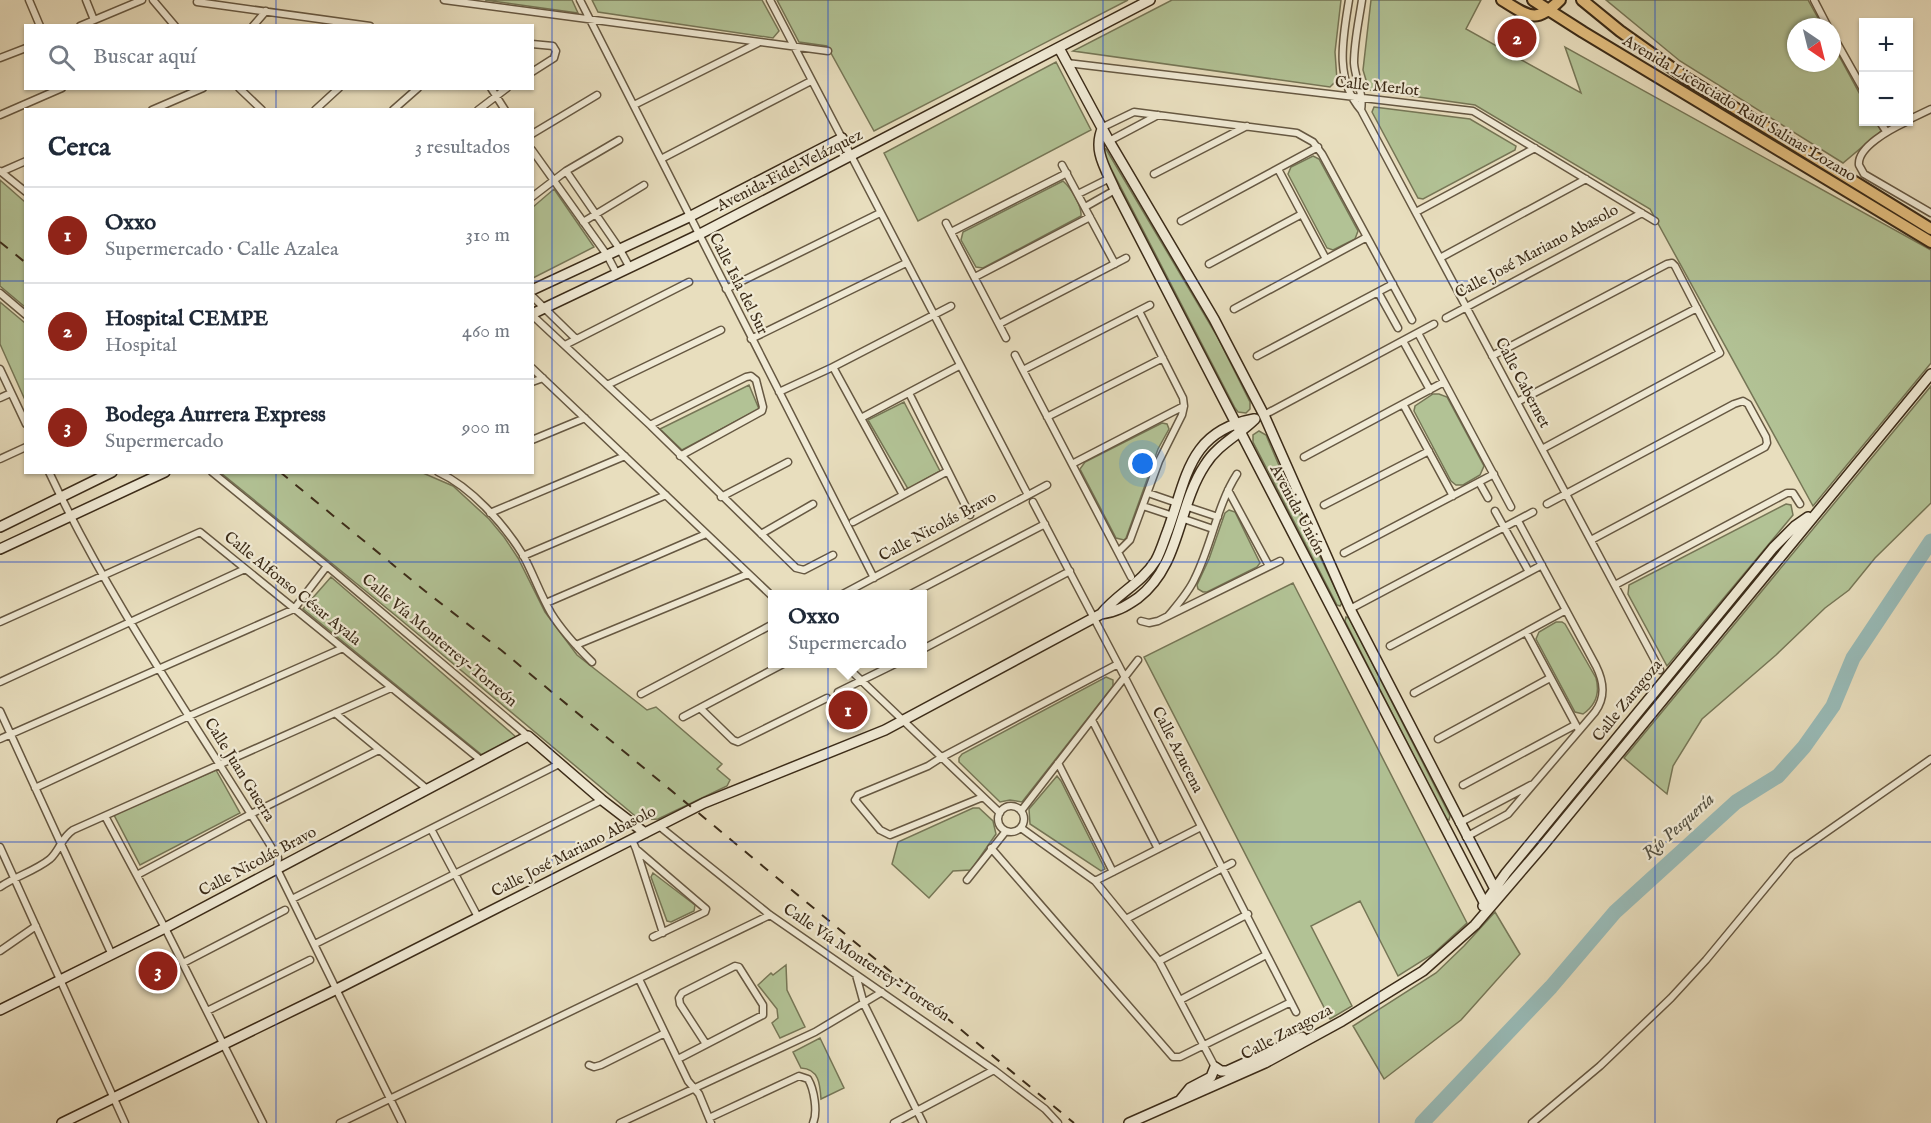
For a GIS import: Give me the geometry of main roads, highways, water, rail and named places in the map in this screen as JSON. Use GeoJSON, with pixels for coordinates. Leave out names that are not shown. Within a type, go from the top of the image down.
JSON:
{"type":"FeatureCollection","features":[{"type":"Feature","properties":{"kind":"main road"},"geometry":{"type":"LineString","coordinates":[[1502,0],[1530,16],[1538,16],[1560,0]]}},
{"type":"Feature","properties":{"kind":"main road","name":"Avenida Licenciado Raúl Salinas Lozano"},"geometry":{"type":"LineString","coordinates":[[1533,0],[1931,242]]}},
{"type":"Feature","properties":{"kind":"main road","name":"Avenida Licenciado Raúl Salinas Lozano"},"geometry":{"type":"LineString","coordinates":[[1582,0],[1620,31],[1696,84],[1931,229]]}},
{"type":"Feature","properties":{"kind":"waterway","name":"Río Pesquería"},"geometry":{"type":"LineString","coordinates":[[1422,1123],[1551,987],[1615,912],[1736,802],[1778,776],[1804,747],[1833,706],[1853,658],[1931,541]]}},
{"type":"Feature","properties":{"kind":"railway"},"geometry":{"type":"LineString","coordinates":[[0,242],[24,261]]}},
{"type":"Feature","properties":{"kind":"railway"},"geometry":{"type":"LineString","coordinates":[[282,474],[501,650],[1074,1123]]}},
{"type":"Feature","properties":{"kind":"place","name":"Hospital CEMPE"},"geometry":{"type":"Point","coordinates":[1517,38]}},
{"type":"Feature","properties":{"kind":"place","name":"Oxxo"},"geometry":{"type":"Point","coordinates":[848,710]}},
{"type":"Feature","properties":{"kind":"place","name":"Bodega Aurrera Express"},"geometry":{"type":"Point","coordinates":[158,971]}}]}
